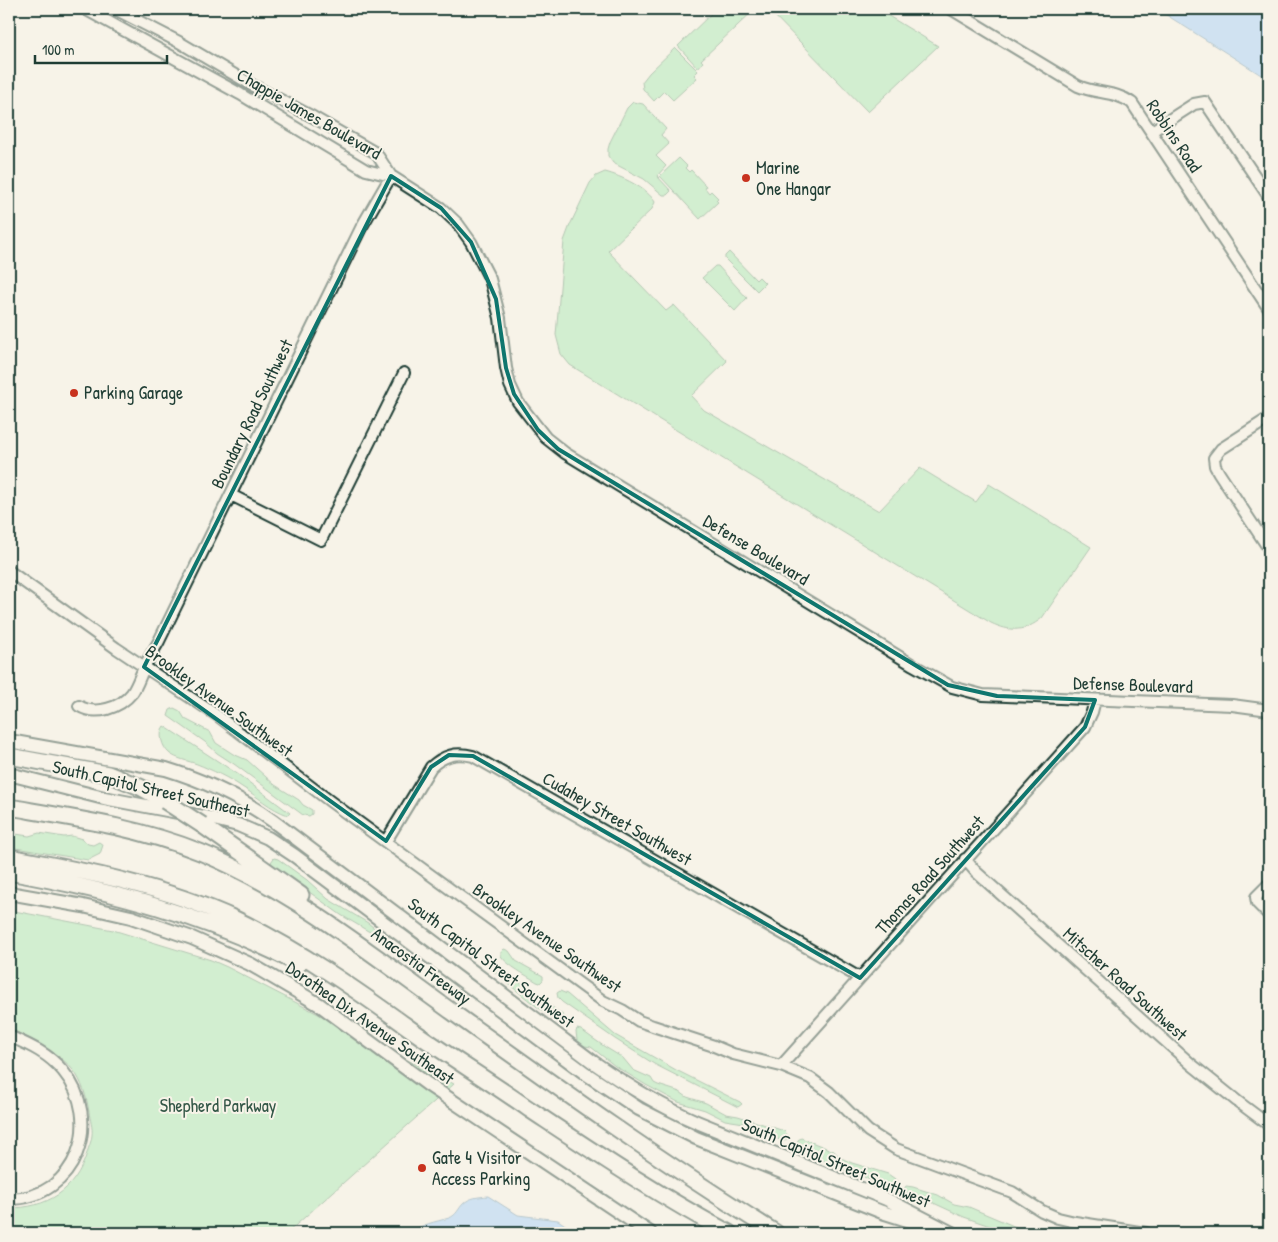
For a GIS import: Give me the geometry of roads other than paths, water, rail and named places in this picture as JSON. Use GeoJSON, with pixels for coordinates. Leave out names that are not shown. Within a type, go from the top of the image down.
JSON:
{"type":"FeatureCollection","features":[{"type":"Feature","properties":{"kind":"highway"},"geometry":{"type":"LineString","coordinates":[[9,756],[108,774],[140,787],[165,801],[582,1096],[618,1128]]}},
{"type":"Feature","properties":{"kind":"highway","name":"Anacostia Freeway"},"geometry":{"type":"LineString","coordinates":[[9,807],[76,818],[140,832],[187,847],[238,870],[287,898],[348,938],[578,1103],[618,1128],[712,1193],[776,1233]]}},
{"type":"Feature","properties":{"kind":"highway"},"geometry":{"type":"LineString","coordinates":[[9,857],[82,871],[176,896],[221,913],[279,941],[378,1004],[416,1033],[617,1167],[729,1233]]}},
{"type":"Feature","properties":{"kind":"highway"},"geometry":{"type":"LineString","coordinates":[[9,872],[126,897],[205,922],[256,943],[302,966],[416,1033]]}},
{"type":"Feature","properties":{"kind":"main road","name":"South Capitol Street Southwest"},"geometry":{"type":"LineString","coordinates":[[9,741],[166,769],[191,777],[228,793],[261,813],[593,1062],[644,1096],[697,1122],[886,1199],[952,1233]]}},
{"type":"Feature","properties":{"kind":"main road","name":"South Capitol Street Southeast"},"geometry":{"type":"LineString","coordinates":[[9,774],[104,798],[220,820],[259,833],[278,843],[585,1073],[639,1109],[696,1138],[873,1209],[952,1233]]}},
{"type":"Feature","properties":{"kind":"main road","name":"Dorothea Dix Avenue Southeast"},"geometry":{"type":"LineString","coordinates":[[9,893],[83,906],[131,917],[192,938],[235,957],[279,980],[320,1005],[391,1059],[455,1103],[650,1233]]}},
{"type":"Feature","properties":{"kind":"street","name":"Chappie James Boulevard"},"geometry":{"type":"LineString","coordinates":[[85,9],[240,94],[366,170],[391,176]]}},
{"type":"Feature","properties":{"kind":"street","name":"Chappie James Boulevard"},"geometry":{"type":"LineString","coordinates":[[115,9],[179,42],[252,85],[376,153],[391,176]]}},
{"type":"Feature","properties":{"kind":"street","name":"Robbins Road"},"geometry":{"type":"LineString","coordinates":[[951,9],[1078,86],[1091,91],[1123,97],[1134,105],[1269,309]]}},
{"type":"Feature","properties":{"kind":"street"},"geometry":{"type":"LineString","coordinates":[[1152,132],[1194,104],[1205,102],[1269,197]]}},
{"type":"Feature","properties":{"kind":"street","name":"Boundary Road Southwest"},"geometry":{"type":"LineString","coordinates":[[79,706],[85,710],[103,710],[117,706],[132,693],[361,228],[391,176]]}},
{"type":"Feature","properties":{"kind":"street","name":"Defense Boulevard"},"geometry":{"type":"LineString","coordinates":[[391,176],[441,208],[458,224],[472,242],[486,270],[494,294],[500,318],[506,368],[514,394],[522,409],[538,430],[558,448],[944,683],[961,690],[983,695],[1237,705],[1269,710]]}},
{"type":"Feature","properties":{"kind":"street"},"geometry":{"type":"LineString","coordinates":[[230,495],[322,540],[404,373]]}},
{"type":"Feature","properties":{"kind":"street"},"geometry":{"type":"LineString","coordinates":[[1269,418],[1221,449],[1214,458],[1215,466],[1269,549]]}},
{"type":"Feature","properties":{"kind":"street","name":"Brookley Avenue Southwest"},"geometry":{"type":"LineString","coordinates":[[9,572],[144,667],[218,716],[276,761],[603,1001],[639,1021],[733,1054],[781,1066],[810,1078],[829,1092],[868,1131],[896,1149],[1012,1192],[1042,1211],[1058,1218],[1146,1233]]}},
{"type":"Feature","properties":{"kind":"street","name":"Thomas Road Southwest"},"geometry":{"type":"LineString","coordinates":[[781,1066],[1084,727],[1092,712],[1095,700]]}},
{"type":"Feature","properties":{"kind":"street","name":"Cudahey Street Southwest"},"geometry":{"type":"LineString","coordinates":[[386,841],[431,767],[442,758],[450,755],[473,756],[860,978]]}},
{"type":"Feature","properties":{"kind":"street","name":"Mitscher Road Southwest"},"geometry":{"type":"LineString","coordinates":[[966,859],[976,872],[1155,1033],[1269,1125]]}},
{"type":"Feature","properties":{"kind":"street"},"geometry":{"type":"LineString","coordinates":[[1269,884],[1256,897],[1257,903],[1269,915]]}},
{"type":"Feature","properties":{"kind":"street"},"geometry":{"type":"LineString","coordinates":[[9,1036],[38,1050],[58,1065],[72,1084],[81,1107],[83,1125],[78,1150],[70,1166],[52,1186],[28,1197],[9,1199]]}},
{"type":"Feature","properties":{"kind":"water"},"geometry":{"type":"Polygon","coordinates":[[[1157,9],[1269,9],[1269,80],[1157,9]]]}},
{"type":"Feature","properties":{"kind":"water"},"geometry":{"type":"Polygon","coordinates":[[[488,1196],[518,1215],[558,1220],[577,1233],[409,1233],[424,1225],[452,1217],[469,1200],[488,1196]]]}},
{"type":"Feature","properties":{"kind":"place","name":"Marine One Hangar"},"geometry":{"type":"Point","coordinates":[746,178]}},
{"type":"Feature","properties":{"kind":"place","name":"Parking Garage"},"geometry":{"type":"Point","coordinates":[74,393]}},
{"type":"Feature","properties":{"kind":"place","name":"Gate 4 Visitor Access Parking"},"geometry":{"type":"Point","coordinates":[422,1168]}},
{"type":"Feature","properties":{"kind":"park label","name":"Shepherd Parkway"},"geometry":{"type":"Point","coordinates":[218,1106]}}]}
